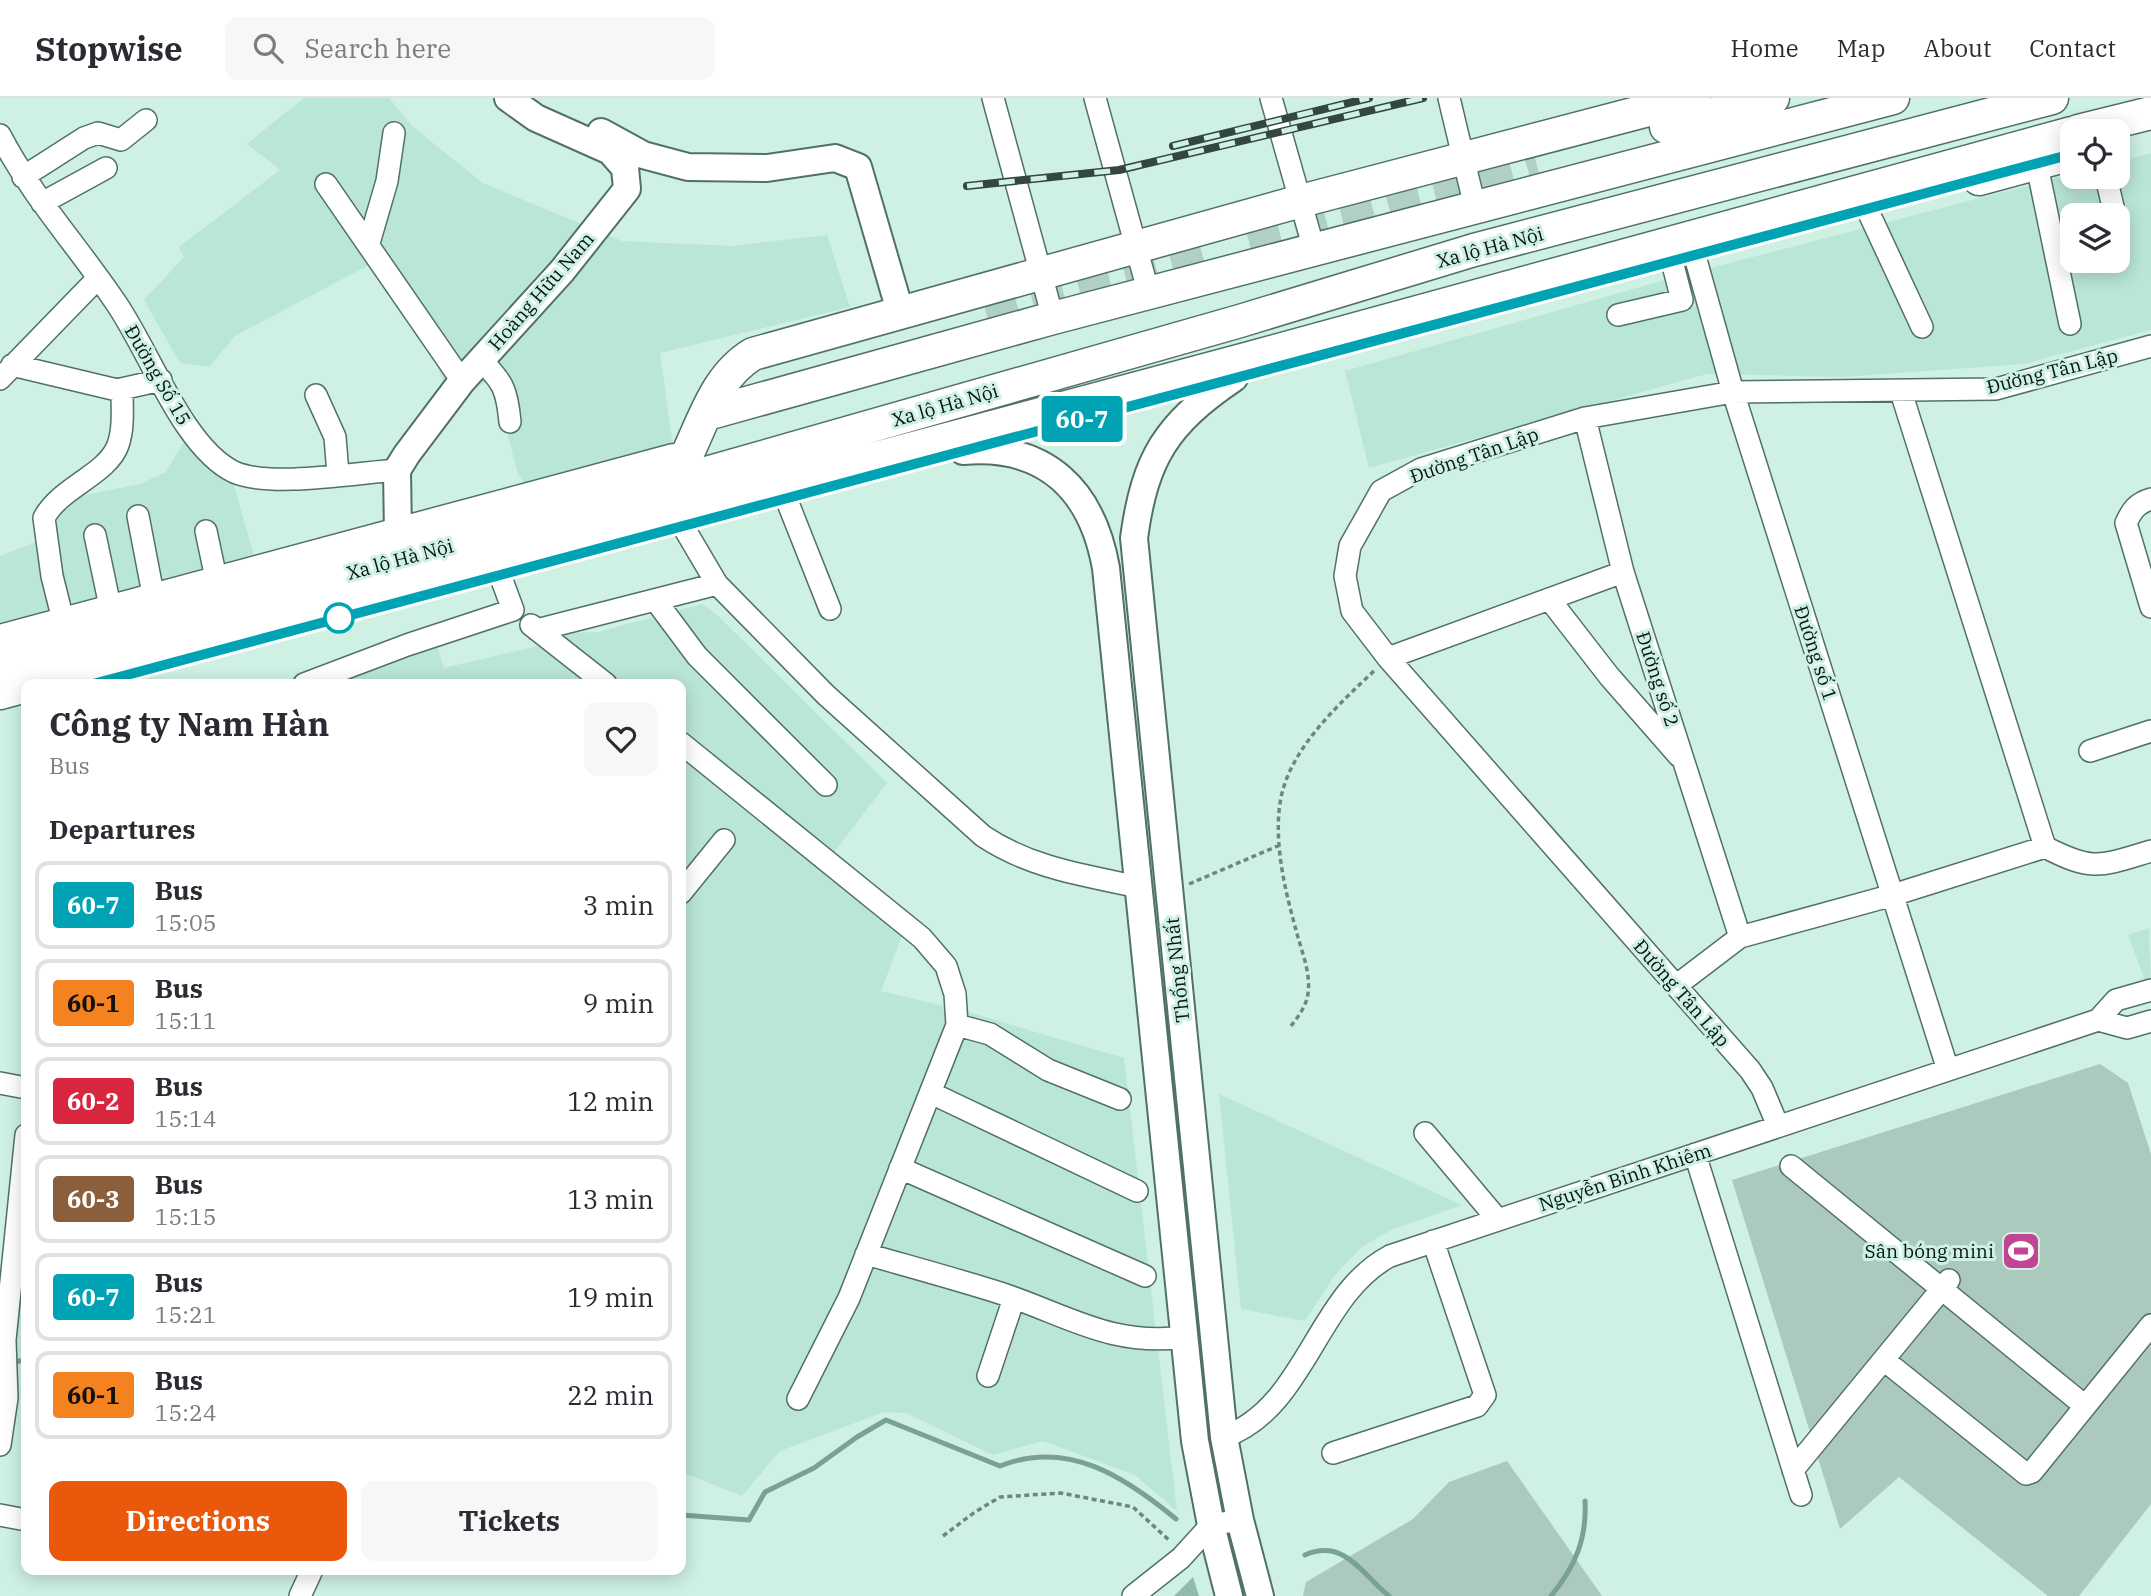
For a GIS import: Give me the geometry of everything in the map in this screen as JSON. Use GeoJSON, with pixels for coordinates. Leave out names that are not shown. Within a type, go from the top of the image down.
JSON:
{"type":"FeatureCollection","features":[{"type":"Feature","properties":{"kind":"highway"},"geometry":{"type":"LineString","coordinates":[[687,468],[722,381],[736,364],[753,354],[1301,201],[1694,98]]}},
{"type":"Feature","properties":{"kind":"highway"},"geometry":{"type":"LineString","coordinates":[[1536,162],[1773,98]]}},
{"type":"Feature","properties":{"kind":"highway"},"geometry":{"type":"LineString","coordinates":[[707,414],[1053,318],[1894,98]]}},
{"type":"Feature","properties":{"kind":"highway","name":"Xa lộ Hà Nội"},"geometry":{"type":"LineString","coordinates":[[0,667],[308,571],[1240,321],[1474,250],[2052,98]]}},
{"type":"Feature","properties":{"kind":"highway","name":"Xa lộ Hà Nội"},"geometry":{"type":"LineString","coordinates":[[2130,120],[2151,113]]}},
{"type":"Feature","properties":{"kind":"highway","name":"Xa lộ Hà Nội"},"geometry":{"type":"LineString","coordinates":[[2130,133],[2151,133]]}},
{"type":"Feature","properties":{"kind":"highway","name":"Xa lộ Hà Nội"},"geometry":{"type":"LineString","coordinates":[[1681,248],[1867,209],[2060,144]]}},
{"type":"Feature","properties":{"kind":"highway","name":"Xa lộ Hà Nội"},"geometry":{"type":"LineString","coordinates":[[53,679],[678,519],[2035,153],[2060,154]]}},
{"type":"Feature","properties":{"kind":"highway"},"geometry":{"type":"LineString","coordinates":[[1203,250],[1248,238]]}},
{"type":"Feature","properties":{"kind":"highway"},"geometry":{"type":"LineString","coordinates":[[722,381],[985,309]]}},
{"type":"Feature","properties":{"kind":"highway","name":"Xa lộ Hà Nội"},"geometry":{"type":"LineString","coordinates":[[783,491],[963,451],[1107,404],[1234,379],[1423,319]]}},
{"type":"Feature","properties":{"kind":"highway","name":"Xa lộ Hà Nội"},"geometry":{"type":"LineString","coordinates":[[110,679],[497,567]]}},
{"type":"Feature","properties":{"kind":"highway","name":"Xa lộ Hà Nội"},"geometry":{"type":"LineString","coordinates":[[0,641],[217,583],[308,571]]}},
{"type":"Feature","properties":{"kind":"highway"},"geometry":{"type":"LineString","coordinates":[[0,693],[21,687]]}},
{"type":"Feature","properties":{"kind":"highway"},"geometry":{"type":"LineString","coordinates":[[0,709],[21,703]]}},
{"type":"Feature","properties":{"kind":"main road","name":"Hoàng Hữu Nam"},"geometry":{"type":"LineString","coordinates":[[397,470],[480,359],[562,271],[627,189],[625,168],[610,152],[536,118],[508,98]]}},
{"type":"Feature","properties":{"kind":"main road"},"geometry":{"type":"LineString","coordinates":[[534,98],[643,155],[688,167],[767,168],[835,158],[858,167],[900,311]]}},
{"type":"Feature","properties":{"kind":"main road","name":"Thống Nhất"},"geometry":{"type":"LineString","coordinates":[[1234,379],[1198,402],[1182,418],[1157,453],[1140,494],[1134,538],[1224,1437],[1240,1520],[1259,1596]]}},
{"type":"Feature","properties":{"kind":"main road","name":"Thống Nhất"},"geometry":{"type":"LineString","coordinates":[[963,451],[981,449],[1015,454],[1061,478],[1093,518],[1106,568],[1195,1441],[1211,1525],[1229,1596]]}},
{"type":"Feature","properties":{"kind":"main road"},"geometry":{"type":"LineString","coordinates":[[397,470],[401,546]]}},
{"type":"Feature","properties":{"kind":"main road"},"geometry":{"type":"LineString","coordinates":[[1106,568],[1135,561]]}},
{"type":"Feature","properties":{"kind":"main road"},"geometry":{"type":"LineString","coordinates":[[1195,1441],[1224,1437]]}},
{"type":"Feature","properties":{"kind":"street"},"geometry":{"type":"LineString","coordinates":[[993,98],[1053,318]]}},
{"type":"Feature","properties":{"kind":"street"},"geometry":{"type":"LineString","coordinates":[[1095,98],[1149,293]]}},
{"type":"Feature","properties":{"kind":"street"},"geometry":{"type":"LineString","coordinates":[[1449,98],[1466,159],[1475,207]]}},
{"type":"Feature","properties":{"kind":"street"},"geometry":{"type":"LineString","coordinates":[[1271,101],[1314,249]]}},
{"type":"Feature","properties":{"kind":"street"},"geometry":{"type":"LineString","coordinates":[[23,177],[84,138],[98,133],[121,140],[146,120]]}},
{"type":"Feature","properties":{"kind":"street"},"geometry":{"type":"LineString","coordinates":[[369,243],[387,181],[394,133]]}},
{"type":"Feature","properties":{"kind":"street","name":"Đường Số 15"},"geometry":{"type":"LineString","coordinates":[[2,146],[115,301],[198,442],[235,472],[277,481],[397,470]]}},
{"type":"Feature","properties":{"kind":"street"},"geometry":{"type":"LineString","coordinates":[[2035,153],[2070,324]]}},
{"type":"Feature","properties":{"kind":"street"},"geometry":{"type":"LineString","coordinates":[[42,203],[106,167]]}},
{"type":"Feature","properties":{"kind":"street"},"geometry":{"type":"LineString","coordinates":[[326,184],[462,381]]}},
{"type":"Feature","properties":{"kind":"street"},"geometry":{"type":"LineString","coordinates":[[1867,209],[1922,327]]}},
{"type":"Feature","properties":{"kind":"street"},"geometry":{"type":"LineString","coordinates":[[1618,315],[1682,300],[1681,248]]}},
{"type":"Feature","properties":{"kind":"street","name":"Đường số 1"},"geometry":{"type":"LineString","coordinates":[[1681,248],[1733,392],[1948,1070]]}},
{"type":"Feature","properties":{"kind":"street"},"geometry":{"type":"LineString","coordinates":[[6,372],[98,278]]}},
{"type":"Feature","properties":{"kind":"street","name":"Đường Tân Lập"},"geometry":{"type":"LineString","coordinates":[[1778,1126],[1762,1088],[1750,1070],[1388,658],[1352,611],[1345,576],[1350,546],[1381,491],[1420,469],[1585,418],[1733,392],[1996,389],[2151,346]]}},
{"type":"Feature","properties":{"kind":"street"},"geometry":{"type":"LineString","coordinates":[[480,359],[502,381],[508,395],[510,422]]}},
{"type":"Feature","properties":{"kind":"street"},"geometry":{"type":"LineString","coordinates":[[6,372],[122,390],[161,380]]}},
{"type":"Feature","properties":{"kind":"street"},"geometry":{"type":"LineString","coordinates":[[64,624],[52,576],[44,518],[58,499],[113,456],[121,432],[122,390]]}},
{"type":"Feature","properties":{"kind":"street"},"geometry":{"type":"LineString","coordinates":[[1901,392],[2045,848]]}},
{"type":"Feature","properties":{"kind":"street"},"geometry":{"type":"LineString","coordinates":[[316,396],[335,437],[338,474]]}},
{"type":"Feature","properties":{"kind":"street","name":"Đường số 2"},"geometry":{"type":"LineString","coordinates":[[1585,418],[1623,572],[1740,937]]}},
{"type":"Feature","properties":{"kind":"street"},"geometry":{"type":"LineString","coordinates":[[783,491],[830,609]]}},
{"type":"Feature","properties":{"kind":"street"},"geometry":{"type":"LineString","coordinates":[[2151,499],[2140,502],[2132,510],[2126,523],[2151,607]]}},
{"type":"Feature","properties":{"kind":"street"},"geometry":{"type":"LineString","coordinates":[[138,516],[153,599]]}},
{"type":"Feature","properties":{"kind":"street"},"geometry":{"type":"LineString","coordinates":[[678,519],[716,584],[827,695],[983,836],[1008,852],[1042,867],[1139,887]]}},
{"type":"Feature","properties":{"kind":"street"},"geometry":{"type":"LineString","coordinates":[[206,531],[217,583]]}},
{"type":"Feature","properties":{"kind":"street"},"geometry":{"type":"LineString","coordinates":[[95,535],[111,611]]}},
{"type":"Feature","properties":{"kind":"street"},"geometry":{"type":"LineString","coordinates":[[497,567],[513,610],[600,679]]}},
{"type":"Feature","properties":{"kind":"street"},"geometry":{"type":"LineString","coordinates":[[1388,658],[1623,572]]}},
{"type":"Feature","properties":{"kind":"street"},"geometry":{"type":"LineString","coordinates":[[537,630],[716,584]]}},
{"type":"Feature","properties":{"kind":"street"},"geometry":{"type":"LineString","coordinates":[[1550,600],[1609,676],[1685,763]]}},
{"type":"Feature","properties":{"kind":"street"},"geometry":{"type":"LineString","coordinates":[[656,601],[697,656],[826,785]]}},
{"type":"Feature","properties":{"kind":"street"},"geometry":{"type":"LineString","coordinates":[[340,678],[513,610]]}},
{"type":"Feature","properties":{"kind":"street"},"geometry":{"type":"LineString","coordinates":[[2090,751],[2151,731]]}},
{"type":"Feature","properties":{"kind":"street"},"geometry":{"type":"LineString","coordinates":[[686,747],[922,938],[946,966],[955,994],[957,1025],[931,1093],[849,1298],[798,1399]]}},
{"type":"Feature","properties":{"kind":"street"},"geometry":{"type":"LineString","coordinates":[[686,887],[724,840]]}},
{"type":"Feature","properties":{"kind":"street"},"geometry":{"type":"LineString","coordinates":[[1676,985],[1740,937],[1893,895],[2045,848],[2076,863],[2100,866],[2151,851]]}},
{"type":"Feature","properties":{"kind":"street"},"geometry":{"type":"LineString","coordinates":[[2144,992],[2150,1026]]}},
{"type":"Feature","properties":{"kind":"street","name":"Nguyễn Bỉnh Khiêm"},"geometry":{"type":"LineString","coordinates":[[1224,1437],[1260,1418],[1275,1401],[1360,1278],[1390,1255],[2098,1020],[2116,1000],[2144,992]]}},
{"type":"Feature","properties":{"kind":"street","name":"Nguyễn Bỉnh Khiêm"},"geometry":{"type":"LineString","coordinates":[[2098,1020],[2127,1028],[2150,1026]]}},
{"type":"Feature","properties":{"kind":"street"},"geometry":{"type":"LineString","coordinates":[[957,1025],[990,1034],[1048,1070],[1120,1099]]}},
{"type":"Feature","properties":{"kind":"street"},"geometry":{"type":"LineString","coordinates":[[0,1083],[21,1087]]}},
{"type":"Feature","properties":{"kind":"street"},"geometry":{"type":"LineString","coordinates":[[931,1093],[1138,1191]]}},
{"type":"Feature","properties":{"kind":"street"},"geometry":{"type":"LineString","coordinates":[[1425,1133],[1498,1220]]}},
{"type":"Feature","properties":{"kind":"street"},"geometry":{"type":"LineString","coordinates":[[1695,1154],[1801,1495]]}},
{"type":"Feature","properties":{"kind":"street"},"geometry":{"type":"LineString","coordinates":[[1791,1166],[2097,1399]]}},
{"type":"Feature","properties":{"kind":"street"},"geometry":{"type":"LineString","coordinates":[[0,1445],[7,1398],[5,1269],[21,1167]]}},
{"type":"Feature","properties":{"kind":"street"},"geometry":{"type":"LineString","coordinates":[[900,1168],[1145,1276]]}},
{"type":"Feature","properties":{"kind":"street"},"geometry":{"type":"LineString","coordinates":[[1333,1453],[1477,1406],[1483,1401],[1485,1395],[1433,1241]]}},
{"type":"Feature","properties":{"kind":"street"},"geometry":{"type":"LineString","coordinates":[[866,1254],[1013,1298],[1114,1336],[1153,1341],[1185,1337]]}},
{"type":"Feature","properties":{"kind":"street"},"geometry":{"type":"LineString","coordinates":[[1793,1470],[1946,1284]]}},
{"type":"Feature","properties":{"kind":"street"},"geometry":{"type":"LineString","coordinates":[[988,1376],[1013,1298]]}},
{"type":"Feature","properties":{"kind":"street"},"geometry":{"type":"LineString","coordinates":[[1884,1360],[2026,1474],[2032,1472],[2097,1399],[2151,1325]]}},
{"type":"Feature","properties":{"kind":"street"},"geometry":{"type":"LineString","coordinates":[[5,1344],[21,1341]]}},
{"type":"Feature","properties":{"kind":"street"},"geometry":{"type":"LineString","coordinates":[[0,1516],[21,1519]]}},
{"type":"Feature","properties":{"kind":"street"},"geometry":{"type":"LineString","coordinates":[[1133,1596],[1184,1555],[1211,1525],[1240,1520]]}},
{"type":"Feature","properties":{"kind":"street"},"geometry":{"type":"LineString","coordinates":[[300,1596],[310,1575]]}},
{"type":"Feature","properties":{"kind":"path"},"geometry":{"type":"LineString","coordinates":[[1291,1026],[1308,994],[1307,971],[1285,887],[1280,845],[1280,802],[1296,762],[1331,714],[1388,658]]}},
{"type":"Feature","properties":{"kind":"path"},"geometry":{"type":"LineString","coordinates":[[1168,890],[1218,874],[1280,845]]}},
{"type":"Feature","properties":{"kind":"path"},"geometry":{"type":"LineString","coordinates":[[943,1536],[975,1511],[1000,1497],[1061,1493],[1133,1507],[1184,1555]]}},
{"type":"Feature","properties":{"kind":"shaded area"},"geometry":{"type":"Polygon","coordinates":[[[304,98],[389,98],[412,126],[483,183],[622,241],[731,246],[827,235],[850,307],[660,353],[674,453],[528,489],[518,474],[497,394],[487,381],[452,405],[429,345],[369,265],[235,336],[209,367],[180,363],[144,300],[184,257],[179,247],[280,170],[247,144],[304,98]]]}},
{"type":"Feature","properties":{"kind":"shaded area"},"geometry":{"type":"Polygon","coordinates":[[[2151,153],[2151,330],[2024,364],[1843,377],[1707,374],[1369,468],[1345,371],[1668,279],[2060,177],[2060,189],[2130,189],[2130,159],[2151,153]]]}},
{"type":"Feature","properties":{"kind":"shaded area"},"geometry":{"type":"Polygon","coordinates":[[[186,438],[232,479],[257,566],[0,632],[0,556],[39,541],[36,505],[140,484],[166,472],[186,438]]]}},
{"type":"Feature","properties":{"kind":"shaded area"},"geometry":{"type":"Polygon","coordinates":[[[702,604],[717,615],[887,783],[829,859],[686,749],[686,679],[596,679],[543,634],[598,632],[702,604]]]}},
{"type":"Feature","properties":{"kind":"shaded area"},"geometry":{"type":"Polygon","coordinates":[[[436,643],[444,668],[538,646],[581,679],[332,679],[436,643]]]}},
{"type":"Feature","properties":{"kind":"shaded area"},"geometry":{"type":"Polygon","coordinates":[[[686,763],[902,936],[881,991],[961,1010],[1124,1058],[1177,1511],[1135,1475],[1043,1441],[993,1455],[906,1413],[884,1412],[780,1451],[742,1496],[686,1474],[686,763]]]}},
{"type":"Feature","properties":{"kind":"shaded area"},"geometry":{"type":"Polygon","coordinates":[[[2149,928],[2151,983],[2146,983],[2128,935],[2149,928]]]}},
{"type":"Feature","properties":{"kind":"shaded area"},"geometry":{"type":"Polygon","coordinates":[[[2100,1064],[2128,1083],[2151,1154],[2151,1504],[2079,1596],[2048,1596],[1899,1477],[1840,1529],[1732,1180],[2100,1064]]]}},
{"type":"Feature","properties":{"kind":"shaded area"},"geometry":{"type":"Polygon","coordinates":[[[1219,1094],[1462,1205],[1391,1230],[1362,1247],[1335,1275],[1305,1321],[1241,1309],[1219,1094]]]}},
{"type":"Feature","properties":{"kind":"shaded area"},"geometry":{"type":"Polygon","coordinates":[[[1507,1461],[1602,1596],[1303,1596],[1306,1582],[1413,1519],[1449,1482],[1507,1461]]]}},
{"type":"Feature","properties":{"kind":"shaded area"},"geometry":{"type":"Polygon","coordinates":[[[1193,1577],[1199,1596],[1174,1596],[1193,1577]]]}},
{"type":"Feature","properties":{"kind":"waterway"},"geometry":{"type":"LineString","coordinates":[[12,1362],[21,1361]]}},
{"type":"Feature","properties":{"kind":"waterway"},"geometry":{"type":"LineString","coordinates":[[686,1515],[749,1520],[765,1492],[814,1468],[886,1420],[1000,1466],[1025,1459],[1049,1457],[1094,1467],[1137,1489],[1176,1519]]}},
{"type":"Feature","properties":{"kind":"waterway"},"geometry":{"type":"LineString","coordinates":[[1551,1596],[1567,1574],[1578,1552],[1584,1528],[1585,1501]]}},
{"type":"Feature","properties":{"kind":"waterway"},"geometry":{"type":"LineString","coordinates":[[1305,1555],[1319,1551],[1341,1554],[1389,1596]]}},
{"type":"Feature","properties":{"kind":"tunnel"},"geometry":{"type":"LineString","coordinates":[[1248,238],[1536,162]]}},
{"type":"Feature","properties":{"kind":"tunnel"},"geometry":{"type":"LineString","coordinates":[[985,309],[1203,250]]}},
{"type":"Feature","properties":{"kind":"railway"},"geometry":{"type":"LineString","coordinates":[[1173,146],[1369,98]]}},
{"type":"Feature","properties":{"kind":"railway"},"geometry":{"type":"LineString","coordinates":[[967,186],[1119,170],[1423,98]]}},
{"type":"Feature","properties":{"kind":"bus line","name":"60-7"},"geometry":{"type":"LineString","coordinates":[[112,679],[2060,157]]}},
{"type":"Feature","properties":{"kind":"place","name":"Sân bóng mini"},"geometry":{"type":"Point","coordinates":[2021,1251]}}]}
